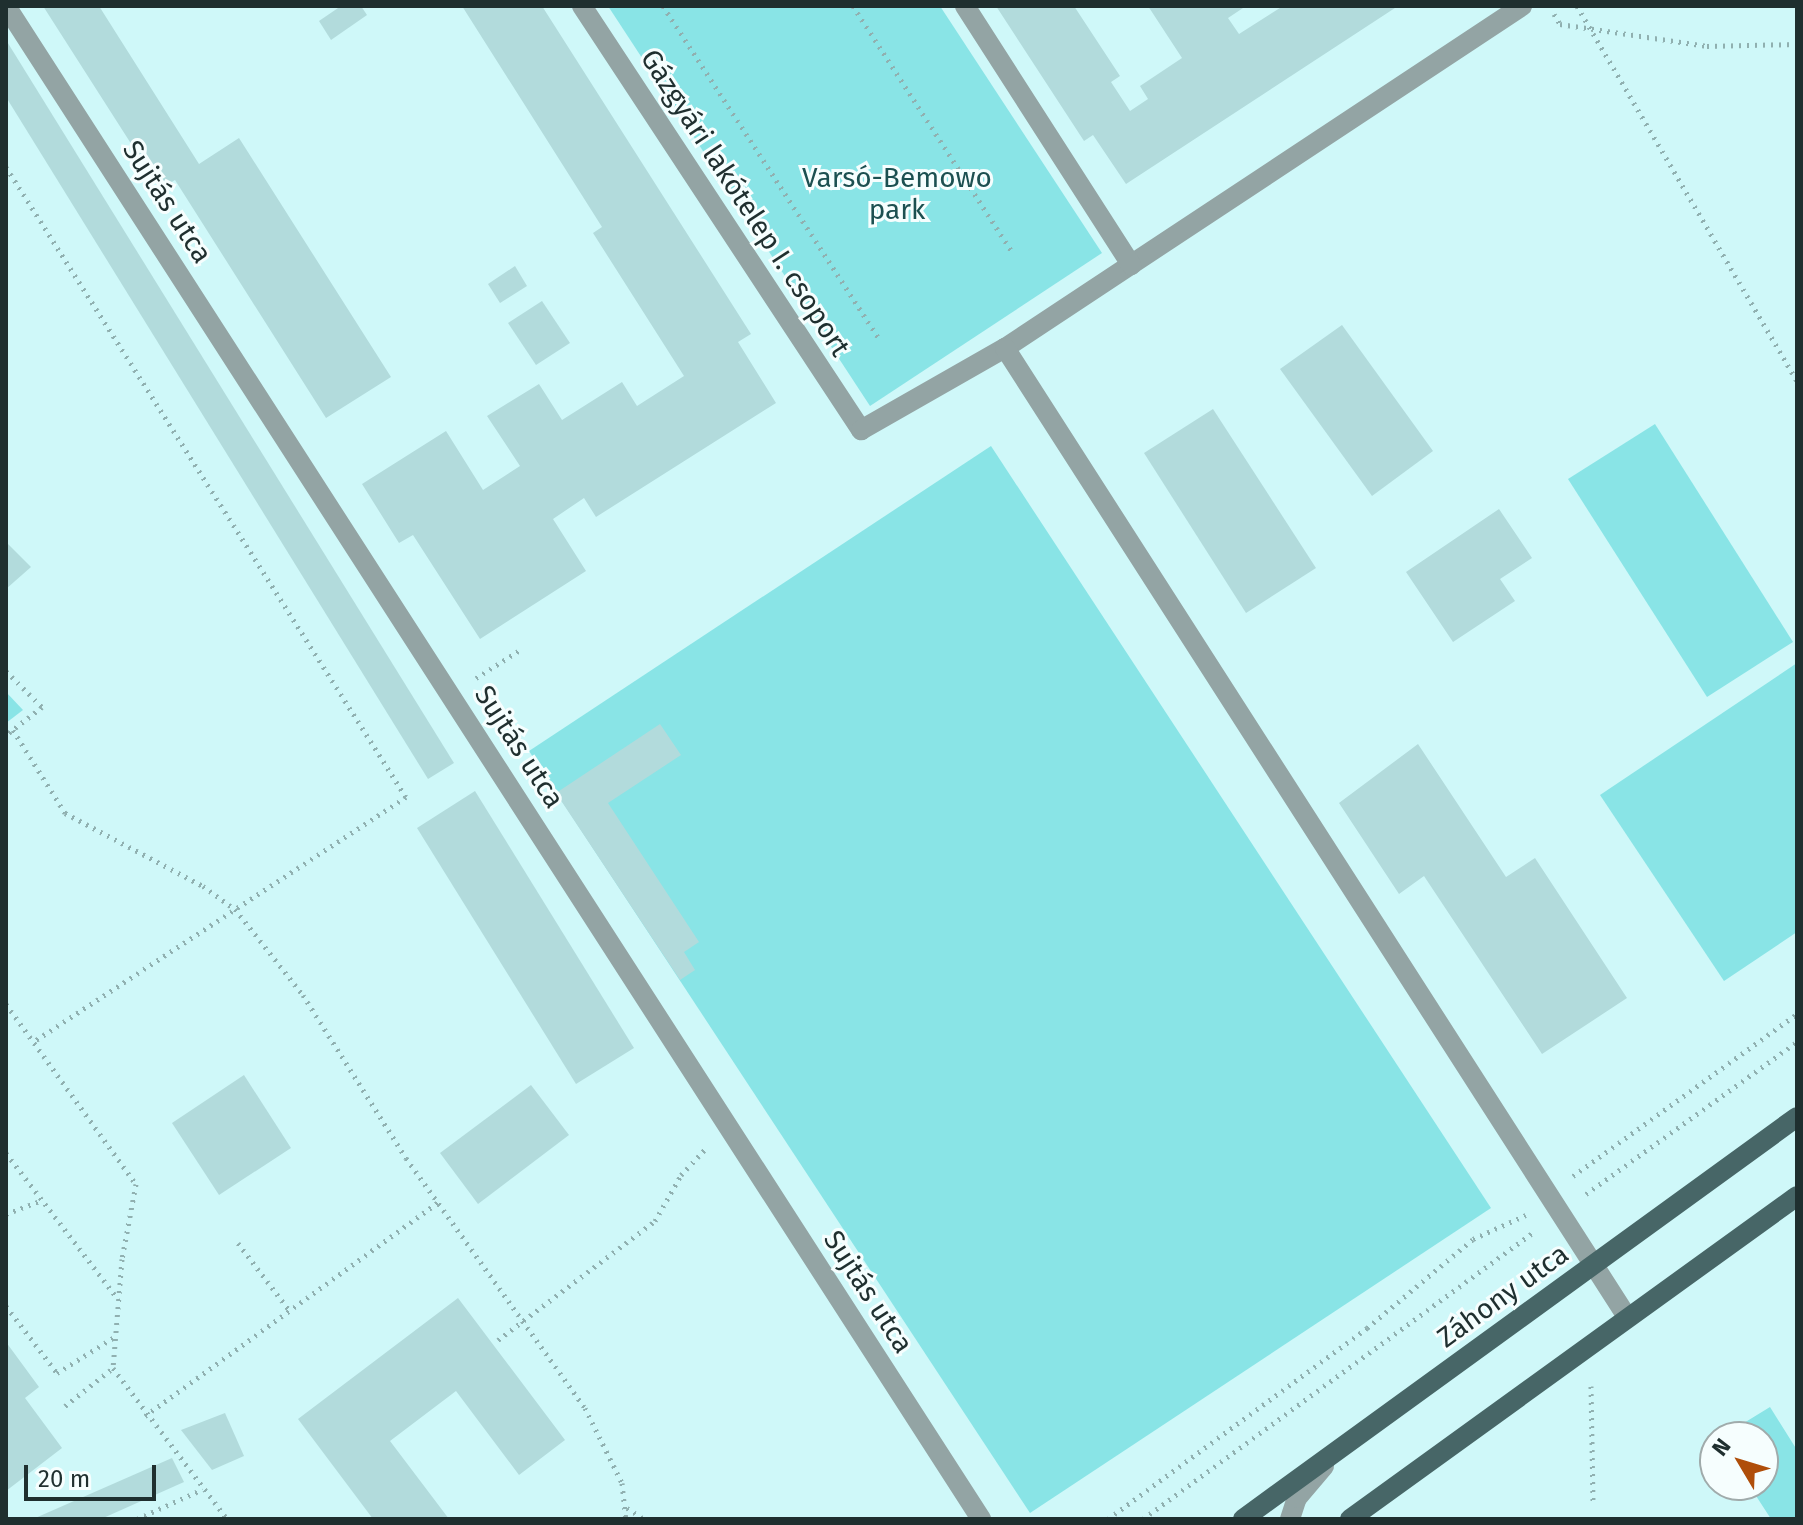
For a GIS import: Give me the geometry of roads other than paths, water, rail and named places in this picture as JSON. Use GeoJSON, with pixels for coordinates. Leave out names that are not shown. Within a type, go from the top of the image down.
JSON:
{"type":"FeatureCollection","features":[{"type":"Feature","properties":{"kind":"main road","name":"Záhony utca"},"geometry":{"type":"LineString","coordinates":[[1243,1519],[1797,1117]]}},
{"type":"Feature","properties":{"kind":"main road"},"geometry":{"type":"LineString","coordinates":[[1350,1519],[1797,1196]]}},
{"type":"Feature","properties":{"kind":"street","name":"Sujtás utca"},"geometry":{"type":"LineString","coordinates":[[6,6],[981,1519]]}},
{"type":"Feature","properties":{"kind":"street","name":"Gázgyári lakótelep I. csoport"},"geometry":{"type":"LineString","coordinates":[[582,6],[861,430],[1005,348]]}},
{"type":"Feature","properties":{"kind":"street"},"geometry":{"type":"LineString","coordinates":[[965,6],[1131,265]]}},
{"type":"Feature","properties":{"kind":"street"},"geometry":{"type":"LineString","coordinates":[[1522,6],[1005,348],[1627,1317]]}},
{"type":"Feature","properties":{"kind":"street"},"geometry":{"type":"LineString","coordinates":[[1290,1519],[1297,1498],[1338,1451]]}},
{"type":"Feature","properties":{"kind":"park label","name":"Varsó-Bemowo park"},"geometry":{"type":"Point","coordinates":[897,194]}}]}
